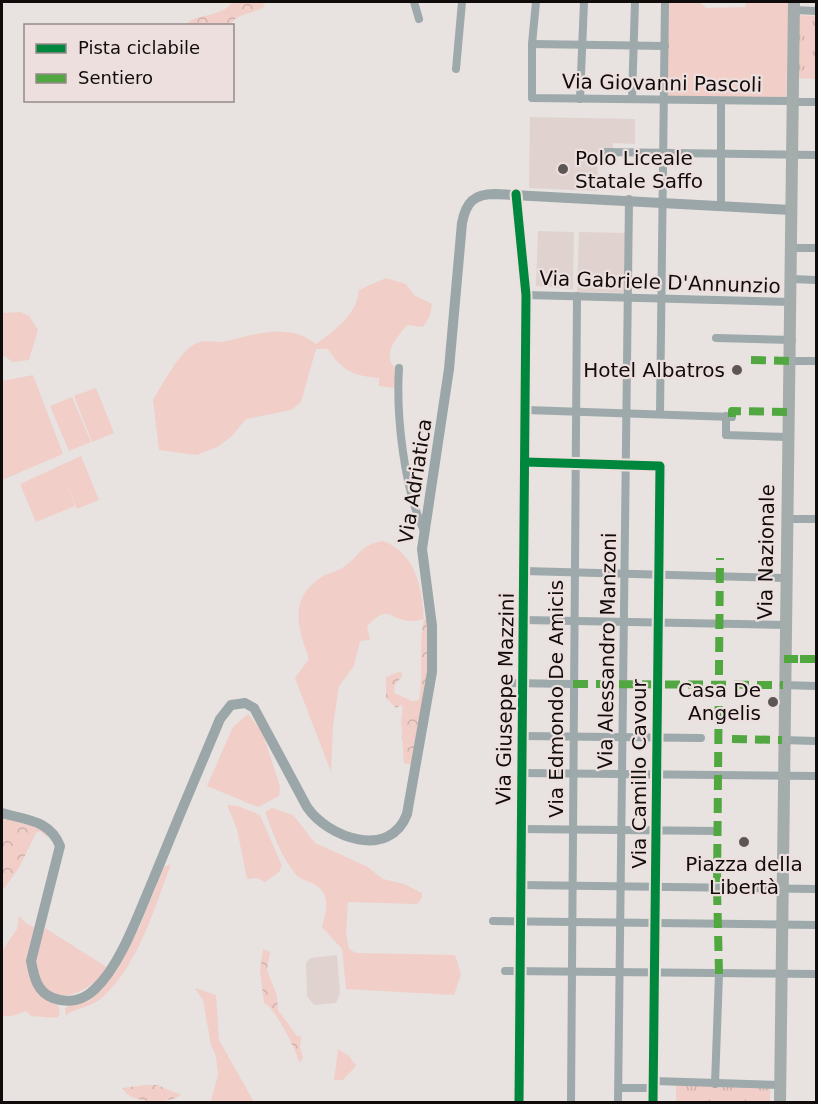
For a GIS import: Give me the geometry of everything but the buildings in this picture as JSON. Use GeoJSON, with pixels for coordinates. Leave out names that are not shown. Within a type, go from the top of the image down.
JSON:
{"type":"FeatureCollection","features":[{"type":"Feature","properties":{"kind":"main road","name":"Via Nazionale"},"geometry":{"type":"LineString","coordinates":[[780,1102],[783,686],[787,437],[792,340],[791,155],[794,6]]}},
{"type":"Feature","properties":{"kind":"main road","name":"Via Adriatica"},"geometry":{"type":"LineString","coordinates":[[2,813],[37,823],[55,833],[60,846],[31,961],[33,977],[43,992],[54,999],[69,1001],[82,999],[105,979],[128,936],[221,716],[234,704],[245,703],[254,708],[307,807],[325,825],[347,836],[363,840],[381,840],[393,834],[407,814],[431,677],[432,626],[422,559],[424,533],[446,393],[463,215],[469,202],[476,196],[516,195],[663,201],[792,210]]}},
{"type":"Feature","properties":{"kind":"street"},"geometry":{"type":"LineString","coordinates":[[414,2],[419,19]]}},
{"type":"Feature","properties":{"kind":"street"},"geometry":{"type":"LineString","coordinates":[[456,69],[462,2]]}},
{"type":"Feature","properties":{"kind":"street"},"geometry":{"type":"LineString","coordinates":[[536,2],[532,44],[665,46]]}},
{"type":"Feature","properties":{"kind":"street"},"geometry":{"type":"LineString","coordinates":[[580,99],[580,45],[584,2]]}},
{"type":"Feature","properties":{"kind":"street"},"geometry":{"type":"LineString","coordinates":[[632,99],[634,2]]}},
{"type":"Feature","properties":{"kind":"street"},"geometry":{"type":"LineString","coordinates":[[660,414],[665,2]]}},
{"type":"Feature","properties":{"kind":"street"},"geometry":{"type":"LineString","coordinates":[[794,6],[816,11]]}},
{"type":"Feature","properties":{"kind":"street","name":"Via Giovanni Pascoli"},"geometry":{"type":"LineString","coordinates":[[532,44],[532,98],[816,102]]}},
{"type":"Feature","properties":{"kind":"street"},"geometry":{"type":"LineString","coordinates":[[721,205],[722,101]]}},
{"type":"Feature","properties":{"kind":"street"},"geometry":{"type":"LineString","coordinates":[[603,152],[816,155]]}},
{"type":"Feature","properties":{"kind":"street","name":"Via Giuseppe Mazzini"},"geometry":{"type":"LineString","coordinates":[[516,195],[526,295],[519,1102]]}},
{"type":"Feature","properties":{"kind":"street","name":"Via Alessandro Manzoni"},"geometry":{"type":"LineString","coordinates":[[618,1102],[629,200]]}},
{"type":"Feature","properties":{"kind":"street"},"geometry":{"type":"LineString","coordinates":[[792,248],[816,248]]}},
{"type":"Feature","properties":{"kind":"street"},"geometry":{"type":"LineString","coordinates":[[792,279],[816,280]]}},
{"type":"Feature","properties":{"kind":"street","name":"Via Gabriele D'Annunzio"},"geometry":{"type":"LineString","coordinates":[[526,295],[792,302]]}},
{"type":"Feature","properties":{"kind":"street","name":"Via Edmondo De Amicis"},"geometry":{"type":"LineString","coordinates":[[571,1102],[576,297]]}},
{"type":"Feature","properties":{"kind":"street"},"geometry":{"type":"LineString","coordinates":[[716,338],[792,340]]}},
{"type":"Feature","properties":{"kind":"street"},"geometry":{"type":"LineString","coordinates":[[790,361],[816,361]]}},
{"type":"Feature","properties":{"kind":"street"},"geometry":{"type":"LineString","coordinates":[[399,368],[398,391],[407,472],[424,533]]}},
{"type":"Feature","properties":{"kind":"street"},"geometry":{"type":"LineString","coordinates":[[525,410],[729,417],[726,435],[787,437]]}},
{"type":"Feature","properties":{"kind":"street"},"geometry":{"type":"LineString","coordinates":[[525,462],[626,466]]}},
{"type":"Feature","properties":{"kind":"street","name":"Via Camillo Cavour"},"geometry":{"type":"LineString","coordinates":[[626,466],[660,466],[653,1102]]}},
{"type":"Feature","properties":{"kind":"street"},"geometry":{"type":"LineString","coordinates":[[786,519],[816,519]]}},
{"type":"Feature","properties":{"kind":"street"},"geometry":{"type":"LineString","coordinates":[[524,571],[785,578]]}},
{"type":"Feature","properties":{"kind":"street"},"geometry":{"type":"LineString","coordinates":[[524,620],[784,625]]}},
{"type":"Feature","properties":{"kind":"street"},"geometry":{"type":"LineString","coordinates":[[505,683],[573,684]]}},
{"type":"Feature","properties":{"kind":"street"},"geometry":{"type":"LineString","coordinates":[[783,686],[816,686]]}},
{"type":"Feature","properties":{"kind":"street"},"geometry":{"type":"LineString","coordinates":[[522,736],[701,738]]}},
{"type":"Feature","properties":{"kind":"street"},"geometry":{"type":"LineString","coordinates":[[783,740],[816,741]]}},
{"type":"Feature","properties":{"kind":"street"},"geometry":{"type":"LineString","coordinates":[[522,773],[816,776]]}},
{"type":"Feature","properties":{"kind":"street"},"geometry":{"type":"LineString","coordinates":[[521,829],[717,831]]}},
{"type":"Feature","properties":{"kind":"street"},"geometry":{"type":"LineString","coordinates":[[521,885],[816,889]]}},
{"type":"Feature","properties":{"kind":"street"},"geometry":{"type":"LineString","coordinates":[[494,921],[816,925]]}},
{"type":"Feature","properties":{"kind":"street"},"geometry":{"type":"LineString","coordinates":[[505,971],[816,974]]}},
{"type":"Feature","properties":{"kind":"street"},"geometry":{"type":"LineString","coordinates":[[716,1084],[719,974]]}},
{"type":"Feature","properties":{"kind":"street"},"geometry":{"type":"LineString","coordinates":[[619,1088],[654,1085],[780,1085]]}},
{"type":"Feature","properties":{"kind":"shaded area","name":"Polo Liceale Statale Saffo"},"geometry":{"type":"Polygon","coordinates":[[[530,117],[635,119],[635,144],[613,143],[613,150],[598,150],[597,191],[529,188],[530,117]]]}},
{"type":"Feature","properties":{"kind":"shaded area"},"geometry":{"type":"Polygon","coordinates":[[[538,231],[574,232],[573,289],[536,286],[538,231]]]}},
{"type":"Feature","properties":{"kind":"shaded area"},"geometry":{"type":"Polygon","coordinates":[[[579,232],[625,233],[624,293],[577,292],[579,232]]]}},
{"type":"Feature","properties":{"kind":"shaded area"},"geometry":{"type":"Polygon","coordinates":[[[337,955],[340,992],[336,1003],[314,1005],[307,996],[306,963],[310,958],[337,955]]]}},
{"type":"Feature","properties":{"kind":"green space"},"geometry":{"type":"Polygon","coordinates":[[[233,2],[263,2],[265,6],[238,17],[231,24],[187,24],[195,18],[214,14],[227,8],[233,2]]]}},
{"type":"Feature","properties":{"kind":"green space"},"geometry":{"type":"Polygon","coordinates":[[[667,2],[700,2],[706,8],[745,7],[746,2],[789,2],[786,98],[666,99],[667,2]]]}},
{"type":"Feature","properties":{"kind":"green space"},"geometry":{"type":"Polygon","coordinates":[[[798,15],[816,16],[816,79],[797,78],[798,15]]]}},
{"type":"Feature","properties":{"kind":"green space"},"geometry":{"type":"Polygon","coordinates":[[[386,278],[406,284],[414,295],[432,304],[430,316],[423,327],[407,325],[391,348],[390,360],[398,371],[396,388],[379,386],[379,378],[362,376],[349,371],[338,363],[328,349],[316,349],[301,402],[291,410],[246,419],[232,436],[219,446],[197,455],[159,450],[153,400],[172,369],[189,348],[203,341],[223,342],[273,332],[295,333],[316,344],[350,314],[359,290],[386,278]]]}},
{"type":"Feature","properties":{"kind":"green space"},"geometry":{"type":"Polygon","coordinates":[[[20,312],[29,316],[38,330],[29,360],[13,362],[2,355],[2,313],[20,312]]]}},
{"type":"Feature","properties":{"kind":"green space"},"geometry":{"type":"Polygon","coordinates":[[[33,375],[63,454],[2,480],[2,381],[33,375]]]}},
{"type":"Feature","properties":{"kind":"green space"},"geometry":{"type":"Polygon","coordinates":[[[96,388],[114,433],[92,442],[74,396],[96,388]]]}},
{"type":"Feature","properties":{"kind":"green space"},"geometry":{"type":"Polygon","coordinates":[[[72,397],[91,442],[69,451],[50,406],[72,397]]]}},
{"type":"Feature","properties":{"kind":"green space"},"geometry":{"type":"Polygon","coordinates":[[[81,456],[99,500],[77,509],[65,480],[75,506],[36,522],[20,484],[81,456]]]}},
{"type":"Feature","properties":{"kind":"green space"},"geometry":{"type":"Polygon","coordinates":[[[383,541],[403,554],[410,563],[419,584],[424,619],[408,621],[384,614],[367,626],[370,640],[360,641],[354,666],[339,686],[333,726],[331,772],[295,678],[309,659],[299,626],[300,605],[303,596],[320,578],[351,562],[361,550],[369,545],[383,541]]]}},
{"type":"Feature","properties":{"kind":"green space"},"geometry":{"type":"Polygon","coordinates":[[[424,619],[430,619],[432,659],[412,765],[404,763],[401,720],[403,708],[401,705],[396,708],[386,698],[386,677],[401,671],[402,676],[395,685],[394,693],[412,701],[419,700],[424,619]]]}},
{"type":"Feature","properties":{"kind":"green space"},"geometry":{"type":"Polygon","coordinates":[[[248,714],[262,731],[280,786],[279,796],[258,807],[207,786],[233,727],[248,714]]]}},
{"type":"Feature","properties":{"kind":"green space"},"geometry":{"type":"Polygon","coordinates":[[[227,805],[238,806],[260,815],[282,866],[279,872],[265,882],[257,878],[247,879],[237,829],[227,805]]]}},
{"type":"Feature","properties":{"kind":"green space"},"geometry":{"type":"Polygon","coordinates":[[[272,808],[293,815],[315,843],[366,866],[383,879],[404,884],[422,893],[422,898],[417,904],[348,902],[346,933],[349,949],[356,953],[455,955],[461,974],[454,995],[346,989],[342,949],[322,927],[326,909],[323,893],[314,884],[296,875],[285,858],[265,812],[272,808]]]}},
{"type":"Feature","properties":{"kind":"green space"},"geometry":{"type":"Polygon","coordinates":[[[2,815],[51,832],[47,837],[40,831],[36,833],[19,868],[2,891],[2,815]]]}},
{"type":"Feature","properties":{"kind":"green space"},"geometry":{"type":"Polygon","coordinates":[[[171,864],[145,933],[128,966],[105,995],[66,1016],[65,1009],[69,1005],[89,1001],[115,973],[139,928],[164,867],[171,864]]]}},
{"type":"Feature","properties":{"kind":"green space"},"geometry":{"type":"Polygon","coordinates":[[[19,916],[27,924],[37,928],[30,954],[29,972],[36,988],[58,1005],[60,1014],[57,1018],[31,1016],[26,1011],[12,1016],[2,1016],[2,951],[17,929],[19,916]]]}},
{"type":"Feature","properties":{"kind":"green space"},"geometry":{"type":"Polygon","coordinates":[[[45,928],[108,968],[100,977],[79,992],[68,996],[57,996],[48,992],[40,983],[36,969],[38,948],[45,928]]]}},
{"type":"Feature","properties":{"kind":"green space"},"geometry":{"type":"Polygon","coordinates":[[[263,949],[270,952],[267,970],[277,996],[278,1010],[297,1036],[301,1036],[300,1047],[303,1058],[299,1063],[284,1030],[273,1012],[264,1003],[260,971],[263,949]]]}},
{"type":"Feature","properties":{"kind":"green space"},"geometry":{"type":"Polygon","coordinates":[[[195,988],[216,995],[219,1040],[254,1102],[211,1100],[218,1075],[216,1056],[211,1045],[203,1000],[195,988]]]}},
{"type":"Feature","properties":{"kind":"green space"},"geometry":{"type":"Polygon","coordinates":[[[338,1049],[349,1056],[356,1066],[343,1080],[334,1080],[338,1049]]]}},
{"type":"Feature","properties":{"kind":"green space"},"geometry":{"type":"Polygon","coordinates":[[[157,1085],[181,1095],[168,1100],[140,1100],[126,1093],[123,1088],[157,1085]]]}},
{"type":"Feature","properties":{"kind":"green space"},"geometry":{"type":"Polygon","coordinates":[[[676,1085],[770,1086],[770,1102],[676,1102],[676,1085]]]}},
{"type":"Feature","properties":{"kind":"marked path"},"geometry":{"type":"LineString","coordinates":[[751,360],[791,361]]}},
{"type":"Feature","properties":{"kind":"marked path"},"geometry":{"type":"LineString","coordinates":[[732,417],[732,411],[787,412]]}},
{"type":"Feature","properties":{"kind":"marked path"},"geometry":{"type":"LineString","coordinates":[[719,974],[717,888],[720,558]]}},
{"type":"Feature","properties":{"kind":"marked path"},"geometry":{"type":"LineString","coordinates":[[784,659],[798,659]]}},
{"type":"Feature","properties":{"kind":"marked path"},"geometry":{"type":"LineString","coordinates":[[800,659],[816,659]]}},
{"type":"Feature","properties":{"kind":"marked path"},"geometry":{"type":"LineString","coordinates":[[573,684],[783,685]]}},
{"type":"Feature","properties":{"kind":"marked path"},"geometry":{"type":"LineString","coordinates":[[732,739],[782,740]]}},
{"type":"Feature","properties":{"kind":"cycle path"},"geometry":{"type":"LineString","coordinates":[[516,194],[526,295],[519,1102]]}},
{"type":"Feature","properties":{"kind":"cycle path"},"geometry":{"type":"LineString","coordinates":[[525,462],[660,466],[653,1102]]}},
{"type":"Feature","properties":{"kind":"place","name":"Polo Liceale Statale Saffo"},"geometry":{"type":"Point","coordinates":[563,169]}},
{"type":"Feature","properties":{"kind":"place","name":"Hotel Albatros"},"geometry":{"type":"Point","coordinates":[737,370]}},
{"type":"Feature","properties":{"kind":"place","name":"Casa De Angelis"},"geometry":{"type":"Point","coordinates":[773,702]}},
{"type":"Feature","properties":{"kind":"place","name":"Piazza della Libertà"},"geometry":{"type":"Point","coordinates":[744,842]}}]}
